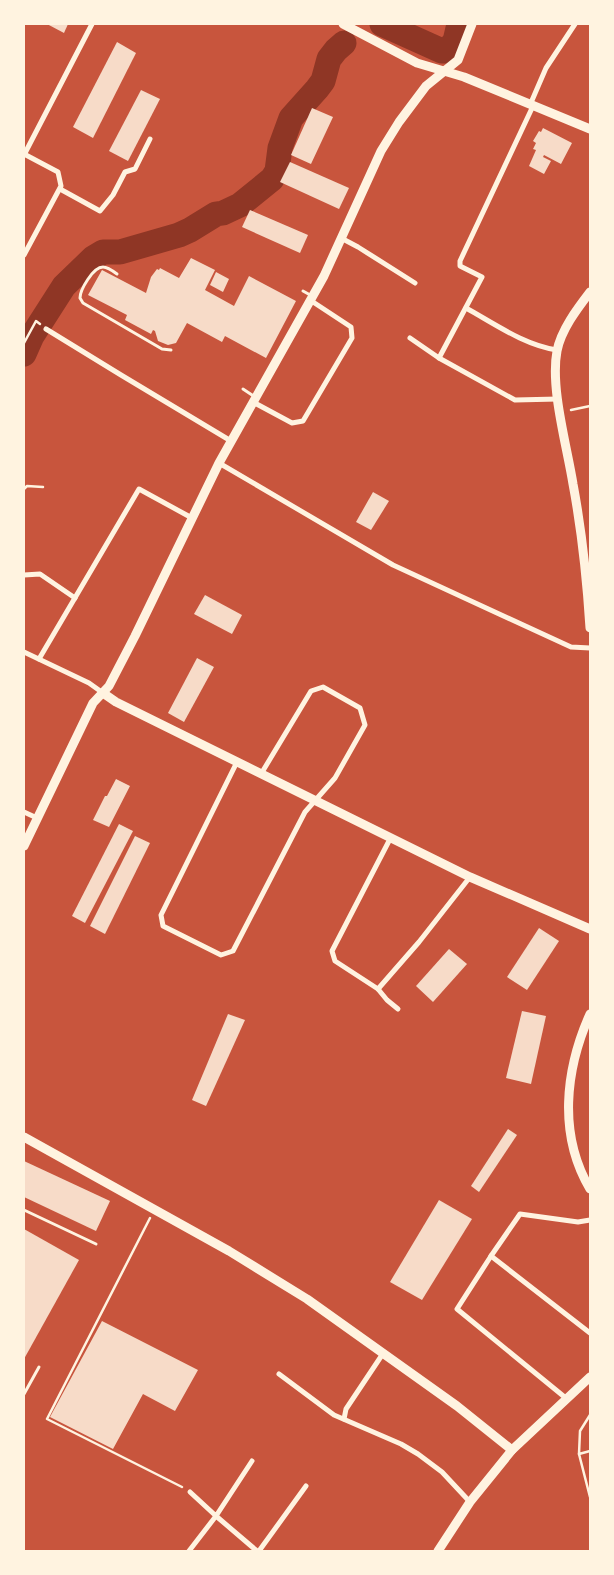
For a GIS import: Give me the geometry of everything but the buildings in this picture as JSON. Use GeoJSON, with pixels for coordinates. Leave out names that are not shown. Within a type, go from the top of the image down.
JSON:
{"type":"FeatureCollection","features":[{"type":"Feature","properties":{"kind":"street"},"geometry":{"type":"LineString","coordinates":[[24,255],[61,186],[58,172],[24,155],[92,24]]}},
{"type":"Feature","properties":{"kind":"street"},"geometry":{"type":"LineString","coordinates":[[343,24],[417,63],[464,77],[590,129]]}},
{"type":"Feature","properties":{"kind":"street"},"geometry":{"type":"LineString","coordinates":[[24,846],[93,703],[108,686],[135,636],[219,463],[311,298],[381,151],[399,122],[426,86],[458,60],[472,24]]}},
{"type":"Feature","properties":{"kind":"street"},"geometry":{"type":"LineString","coordinates":[[440,358],[482,277],[460,266],[460,261],[532,106],[546,68],[575,24]]}},
{"type":"Feature","properties":{"kind":"street"},"geometry":{"type":"LineString","coordinates":[[60,189],[100,211],[113,195],[125,172],[135,169],[150,139]]}},
{"type":"Feature","properties":{"kind":"street"},"geometry":{"type":"LineString","coordinates":[[341,238],[415,283]]}},
{"type":"Feature","properties":{"kind":"street"},"geometry":{"type":"LineString","coordinates":[[590,292],[563,332],[557,350],[556,368],[558,399],[583,541],[590,628]]}},
{"type":"Feature","properties":{"kind":"street"},"geometry":{"type":"LineString","coordinates":[[254,400],[292,423],[303,421],[352,338],[351,327],[311,298]]}},
{"type":"Feature","properties":{"kind":"street"},"geometry":{"type":"LineString","coordinates":[[466,308],[543,348],[557,350]]}},
{"type":"Feature","properties":{"kind":"street"},"geometry":{"type":"LineString","coordinates":[[46,329],[231,441]]}},
{"type":"Feature","properties":{"kind":"street"},"geometry":{"type":"LineString","coordinates":[[410,338],[440,358],[515,400],[558,399]]}},
{"type":"Feature","properties":{"kind":"street"},"geometry":{"type":"LineString","coordinates":[[219,463],[393,565],[571,647],[590,648]]}},
{"type":"Feature","properties":{"kind":"street"},"geometry":{"type":"LineString","coordinates":[[39,659],[139,489],[192,518]]}},
{"type":"Feature","properties":{"kind":"street"},"geometry":{"type":"LineString","coordinates":[[24,575],[40,574],[75,598]]}},
{"type":"Feature","properties":{"kind":"street"},"geometry":{"type":"LineString","coordinates":[[24,652],[89,684],[116,702],[314,801],[470,877],[590,929]]}},
{"type":"Feature","properties":{"kind":"street"},"geometry":{"type":"LineString","coordinates":[[237,762],[161,915],[164,926],[221,955],[233,951],[305,812],[335,778],[365,725],[360,708],[323,687],[310,691],[261,774]]}},
{"type":"Feature","properties":{"kind":"street"},"geometry":{"type":"LineString","coordinates":[[24,812],[37,818]]}},
{"type":"Feature","properties":{"kind":"street"},"geometry":{"type":"LineString","coordinates":[[390,838],[332,951],[335,961],[378,989],[398,1009]]}},
{"type":"Feature","properties":{"kind":"street"},"geometry":{"type":"LineString","coordinates":[[378,989],[419,942],[470,877]]}},
{"type":"Feature","properties":{"kind":"street"},"geometry":{"type":"LineString","coordinates":[[590,1014],[573,1059],[568,1104],[573,1146],[583,1178],[590,1189]]}},
{"type":"Feature","properties":{"kind":"street"},"geometry":{"type":"LineString","coordinates":[[24,1137],[229,1251],[307,1299],[384,1352],[457,1406],[512,1450]]}},
{"type":"Feature","properties":{"kind":"street"},"geometry":{"type":"LineString","coordinates":[[567,1399],[457,1309],[520,1214],[578,1222],[590,1220]]}},
{"type":"Feature","properties":{"kind":"street"},"geometry":{"type":"LineString","coordinates":[[491,1256],[590,1334]]}},
{"type":"Feature","properties":{"kind":"street"},"geometry":{"type":"LineString","coordinates":[[344,1418],[346,1409],[384,1352]]}},
{"type":"Feature","properties":{"kind":"street"},"geometry":{"type":"LineString","coordinates":[[279,1374],[334,1415],[418,1454],[442,1472],[470,1502]]}},
{"type":"Feature","properties":{"kind":"street"},"geometry":{"type":"LineString","coordinates":[[438,1551],[470,1502],[512,1450],[590,1377]]}},
{"type":"Feature","properties":{"kind":"street"},"geometry":{"type":"LineString","coordinates":[[189,1551],[216,1516],[252,1461]]}},
{"type":"Feature","properties":{"kind":"street"},"geometry":{"type":"LineString","coordinates":[[190,1492],[258,1551],[306,1486]]}},
{"type":"Feature","properties":{"kind":"lane"},"geometry":{"type":"LineString","coordinates":[[117,274],[105,267],[96,270],[80,291],[80,298],[83,303],[162,349],[171,350]]}},
{"type":"Feature","properties":{"kind":"lane"},"geometry":{"type":"LineString","coordinates":[[303,291],[311,298]]}},
{"type":"Feature","properties":{"kind":"lane"},"geometry":{"type":"LineString","coordinates":[[243,389],[254,400]]}},
{"type":"Feature","properties":{"kind":"lane"},"geometry":{"type":"LineString","coordinates":[[24,1210],[96,1244]]}},
{"type":"Feature","properties":{"kind":"lane"},"geometry":{"type":"LineString","coordinates":[[24,1394],[39,1367]]}},
{"type":"Feature","properties":{"kind":"path"},"geometry":{"type":"LineString","coordinates":[[24,343],[36,321]]}},
{"type":"Feature","properties":{"kind":"path"},"geometry":{"type":"LineString","coordinates":[[567,415],[571,410],[590,406]]}},
{"type":"Feature","properties":{"kind":"path"},"geometry":{"type":"LineString","coordinates":[[24,489],[27,486],[43,486]]}},
{"type":"Feature","properties":{"kind":"path"},"geometry":{"type":"LineString","coordinates":[[155,1209],[47,1419],[190,1492]]}},
{"type":"Feature","properties":{"kind":"path"},"geometry":{"type":"LineString","coordinates":[[590,1415],[580,1431],[579,1454],[590,1496]]}},
{"type":"Feature","properties":{"kind":"path"},"geometry":{"type":"LineString","coordinates":[[579,1454],[590,1451]]}},
{"type":"Feature","properties":{"kind":"waterway"},"geometry":{"type":"LineString","coordinates":[[382,24],[442,51],[447,51],[455,41],[459,24]]}},
{"type":"Feature","properties":{"kind":"waterway"},"geometry":{"type":"LineString","coordinates":[[24,354],[32,336],[64,286],[93,258],[103,252],[120,252],[179,235],[216,214],[223,213],[240,205],[272,179],[277,171],[280,148],[291,118],[323,81],[329,59],[344,43]]}}]}
